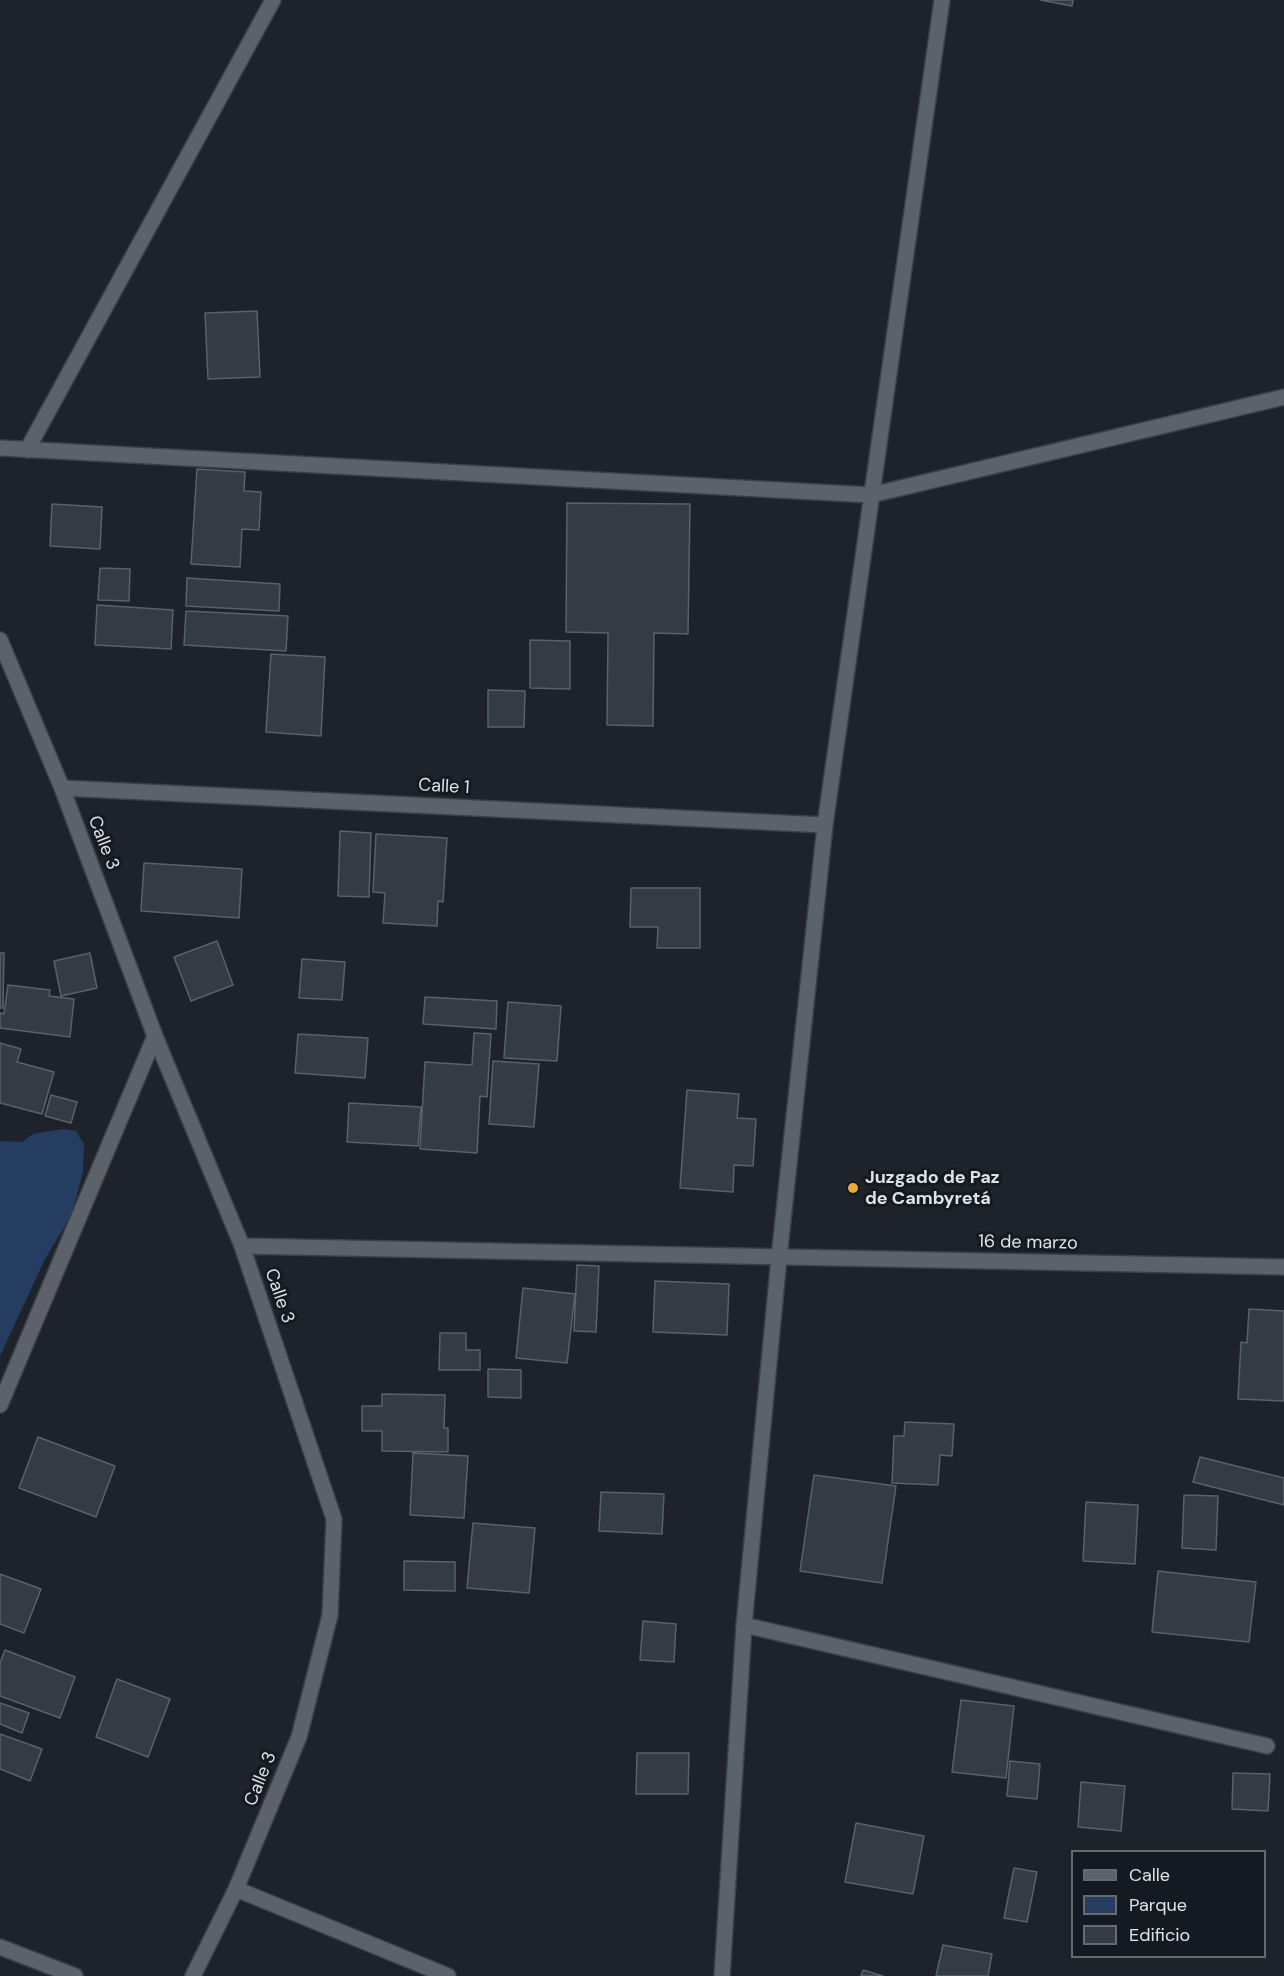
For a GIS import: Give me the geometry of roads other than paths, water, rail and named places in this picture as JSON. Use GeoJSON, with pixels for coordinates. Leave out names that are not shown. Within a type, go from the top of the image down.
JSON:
{"type":"FeatureCollection","features":[{"type":"Feature","properties":{"kind":"street"},"geometry":{"type":"LineString","coordinates":[[27,450],[273,0]]}},
{"type":"Feature","properties":{"kind":"street"},"geometry":{"type":"LineString","coordinates":[[722,1976],[744,1625],[775,1258],[825,825],[942,0]]}},
{"type":"Feature","properties":{"kind":"street"},"geometry":{"type":"LineString","coordinates":[[0,447],[871,495],[1284,397]]}},
{"type":"Feature","properties":{"kind":"street","name":"Calle 3"},"geometry":{"type":"LineString","coordinates":[[0,640],[62,788],[155,1036],[242,1246],[334,1519],[330,1615],[299,1737],[236,1889],[193,1976]]}},
{"type":"Feature","properties":{"kind":"street","name":"Calle 1"},"geometry":{"type":"LineString","coordinates":[[62,788],[825,825]]}},
{"type":"Feature","properties":{"kind":"street"},"geometry":{"type":"LineString","coordinates":[[0,1405],[155,1036]]}},
{"type":"Feature","properties":{"kind":"street","name":"16 de marzo"},"geometry":{"type":"LineString","coordinates":[[242,1246],[1284,1267]]}},
{"type":"Feature","properties":{"kind":"street"},"geometry":{"type":"LineString","coordinates":[[744,1625],[1267,1746]]}},
{"type":"Feature","properties":{"kind":"street"},"geometry":{"type":"LineString","coordinates":[[236,1889],[448,1976]]}},
{"type":"Feature","properties":{"kind":"street"},"geometry":{"type":"LineString","coordinates":[[0,1947],[75,1976]]}},
{"type":"Feature","properties":{"kind":"place","name":"Juzgado de Paz de Cambyretá"},"geometry":{"type":"Point","coordinates":[853,1188]}}]}
